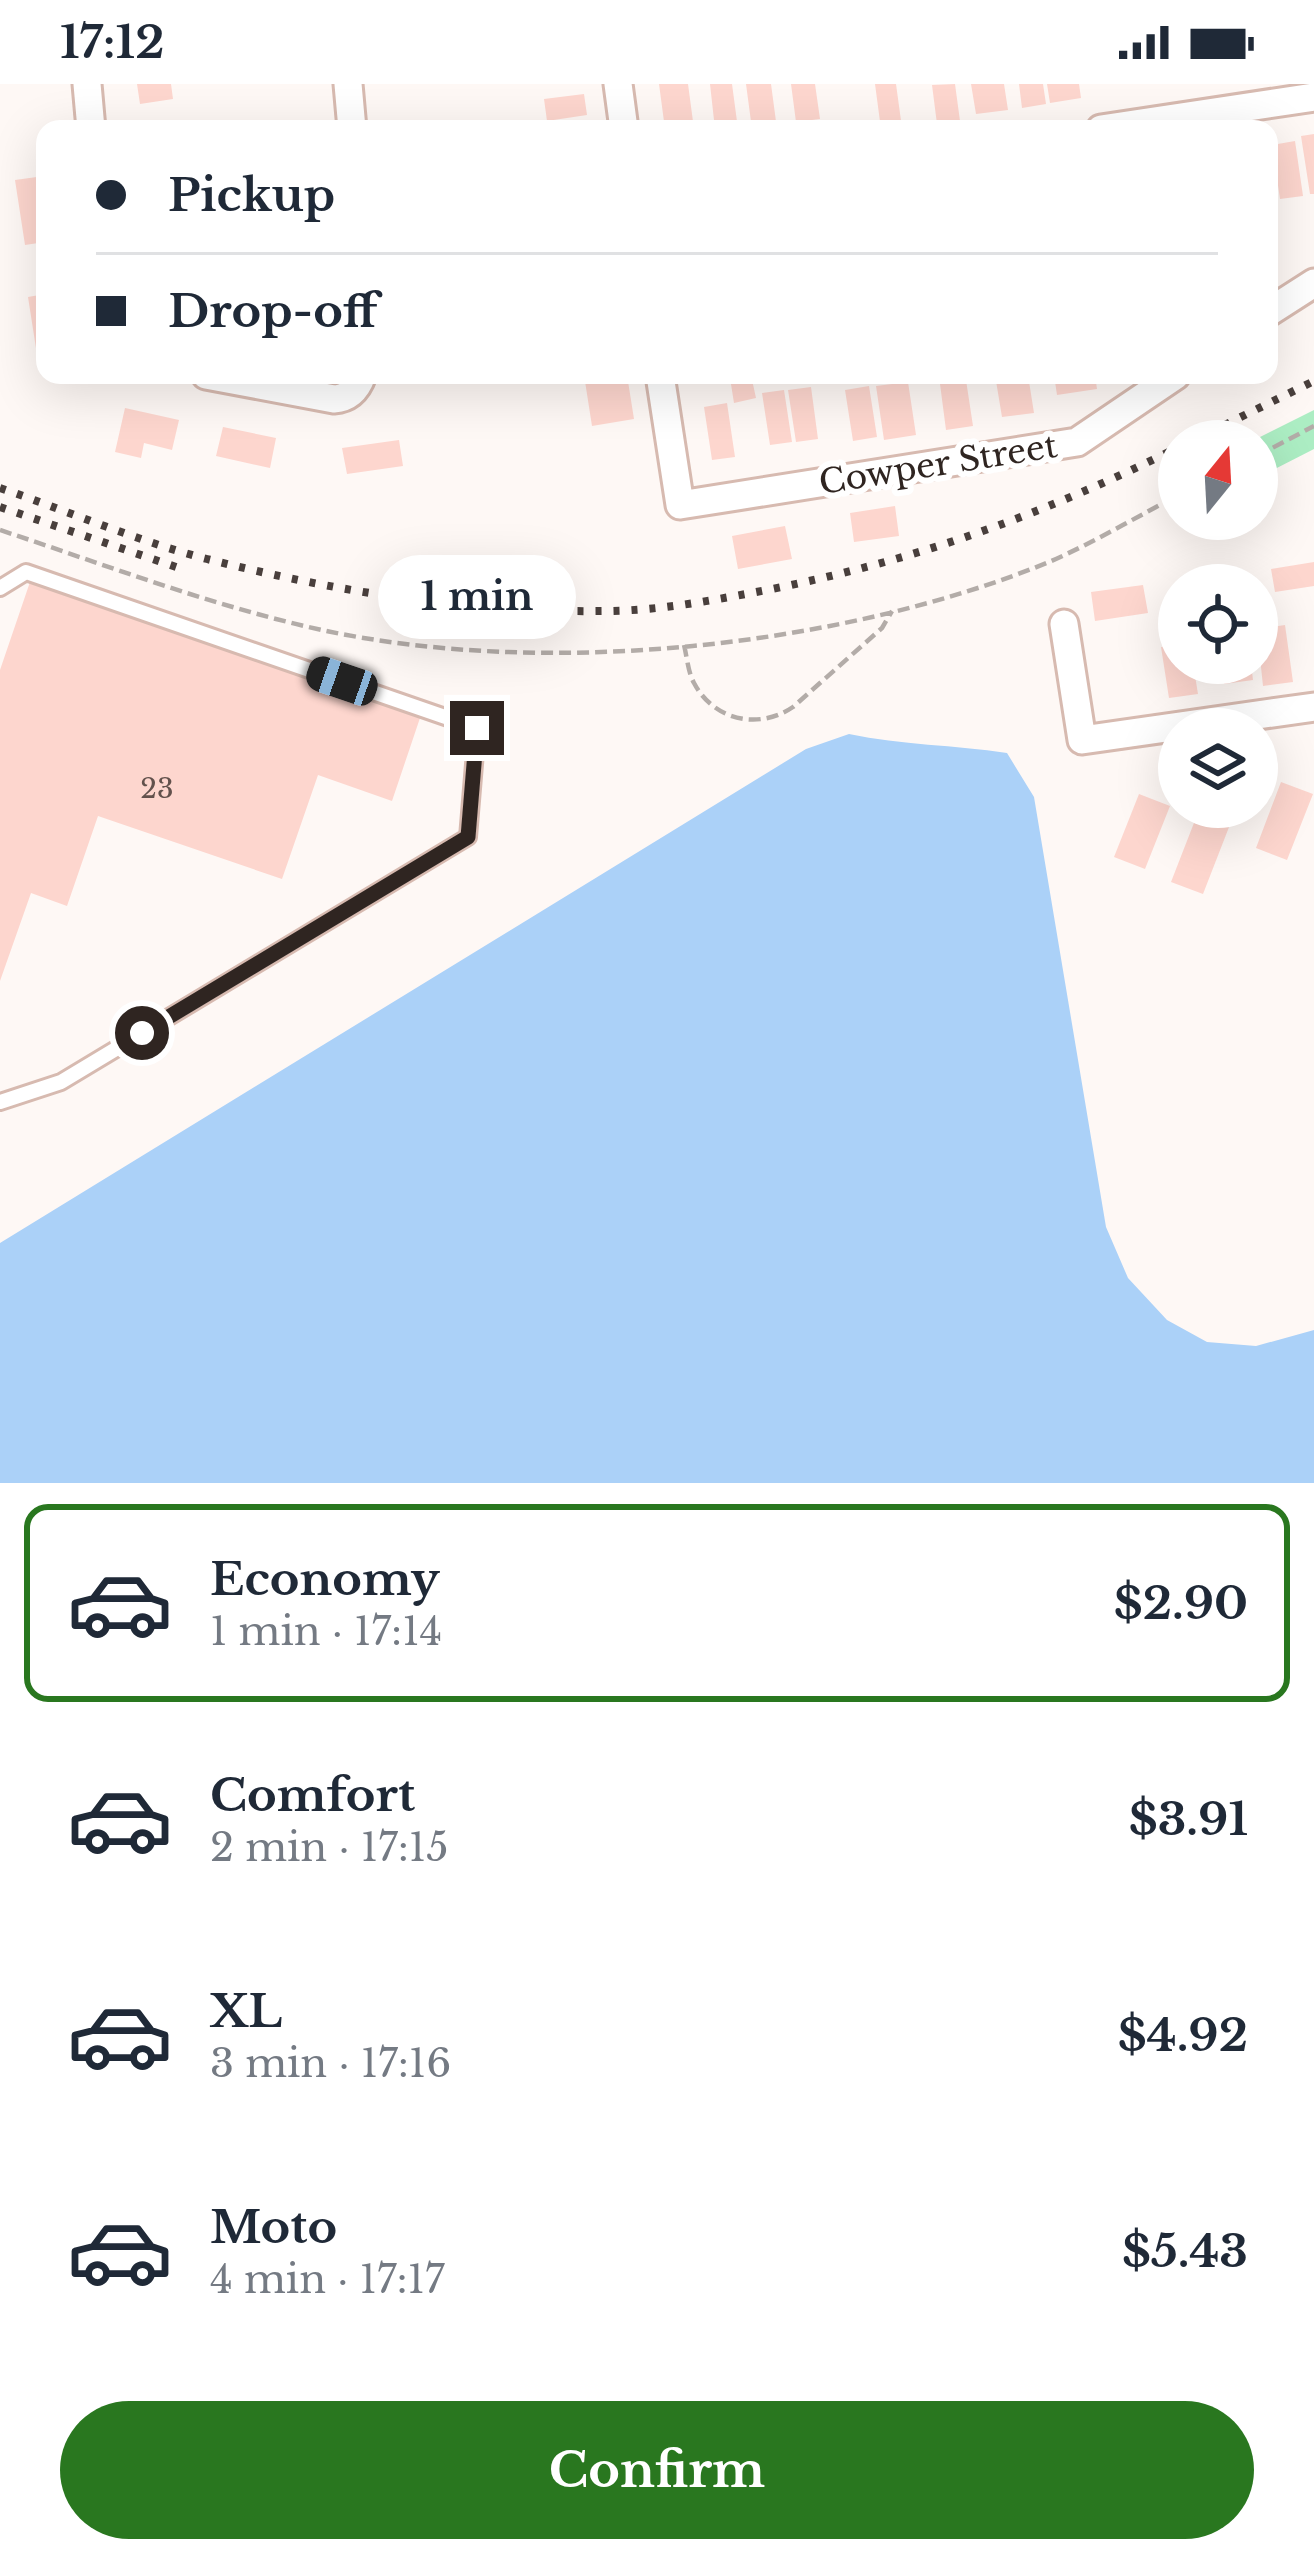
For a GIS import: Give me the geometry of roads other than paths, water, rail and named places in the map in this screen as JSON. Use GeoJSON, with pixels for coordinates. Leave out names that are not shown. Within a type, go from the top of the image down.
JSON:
{"type":"FeatureCollection","features":[{"type":"Feature","properties":{"kind":"street"},"geometry":{"type":"LineString","coordinates":[[87,84],[90,120]]}},
{"type":"Feature","properties":{"kind":"street"},"geometry":{"type":"LineString","coordinates":[[348,84],[351,120]]}},
{"type":"Feature","properties":{"kind":"street"},"geometry":{"type":"LineString","coordinates":[[618,84],[623,120]]}},
{"type":"Feature","properties":{"kind":"street"},"geometry":{"type":"LineString","coordinates":[[1161,120],[1314,97]]}},
{"type":"Feature","properties":{"kind":"street"},"geometry":{"type":"LineString","coordinates":[[1278,306],[1314,283]]}},
{"type":"Feature","properties":{"kind":"street"},"geometry":{"type":"LineString","coordinates":[[254,384],[334,399],[344,398],[357,384]]}},
{"type":"Feature","properties":{"kind":"street","name":"Cowper Street"},"geometry":{"type":"LineString","coordinates":[[661,384],[680,506],[1077,442],[1163,384]]}},
{"type":"Feature","properties":{"kind":"street"},"geometry":{"type":"LineString","coordinates":[[1064,624],[1082,740],[1314,707]]}},
{"type":"Feature","properties":{"kind":"lane"},"geometry":{"type":"LineString","coordinates":[[0,588],[26,572],[477,728],[468,837],[61,1082],[0,1102]]}},
{"type":"Feature","properties":{"kind":"water"},"geometry":{"type":"Polygon","coordinates":[[[849,734],[1007,753],[1034,797],[1106,1227],[1128,1278],[1167,1320],[1207,1342],[1256,1346],[1314,1330],[1314,1483],[0,1483],[0,1243],[806,749],[849,734]]]}},
{"type":"Feature","properties":{"kind":"railway"},"geometry":{"type":"LineString","coordinates":[[1235,420],[1314,381]]}},
{"type":"Feature","properties":{"kind":"railway"},"geometry":{"type":"LineString","coordinates":[[0,488],[181,552],[305,581],[454,604],[624,611],[767,590],[927,550],[1078,494],[1158,457]]}},
{"type":"Feature","properties":{"kind":"railway"},"geometry":{"type":"LineString","coordinates":[[0,507],[182,569]]}}]}
